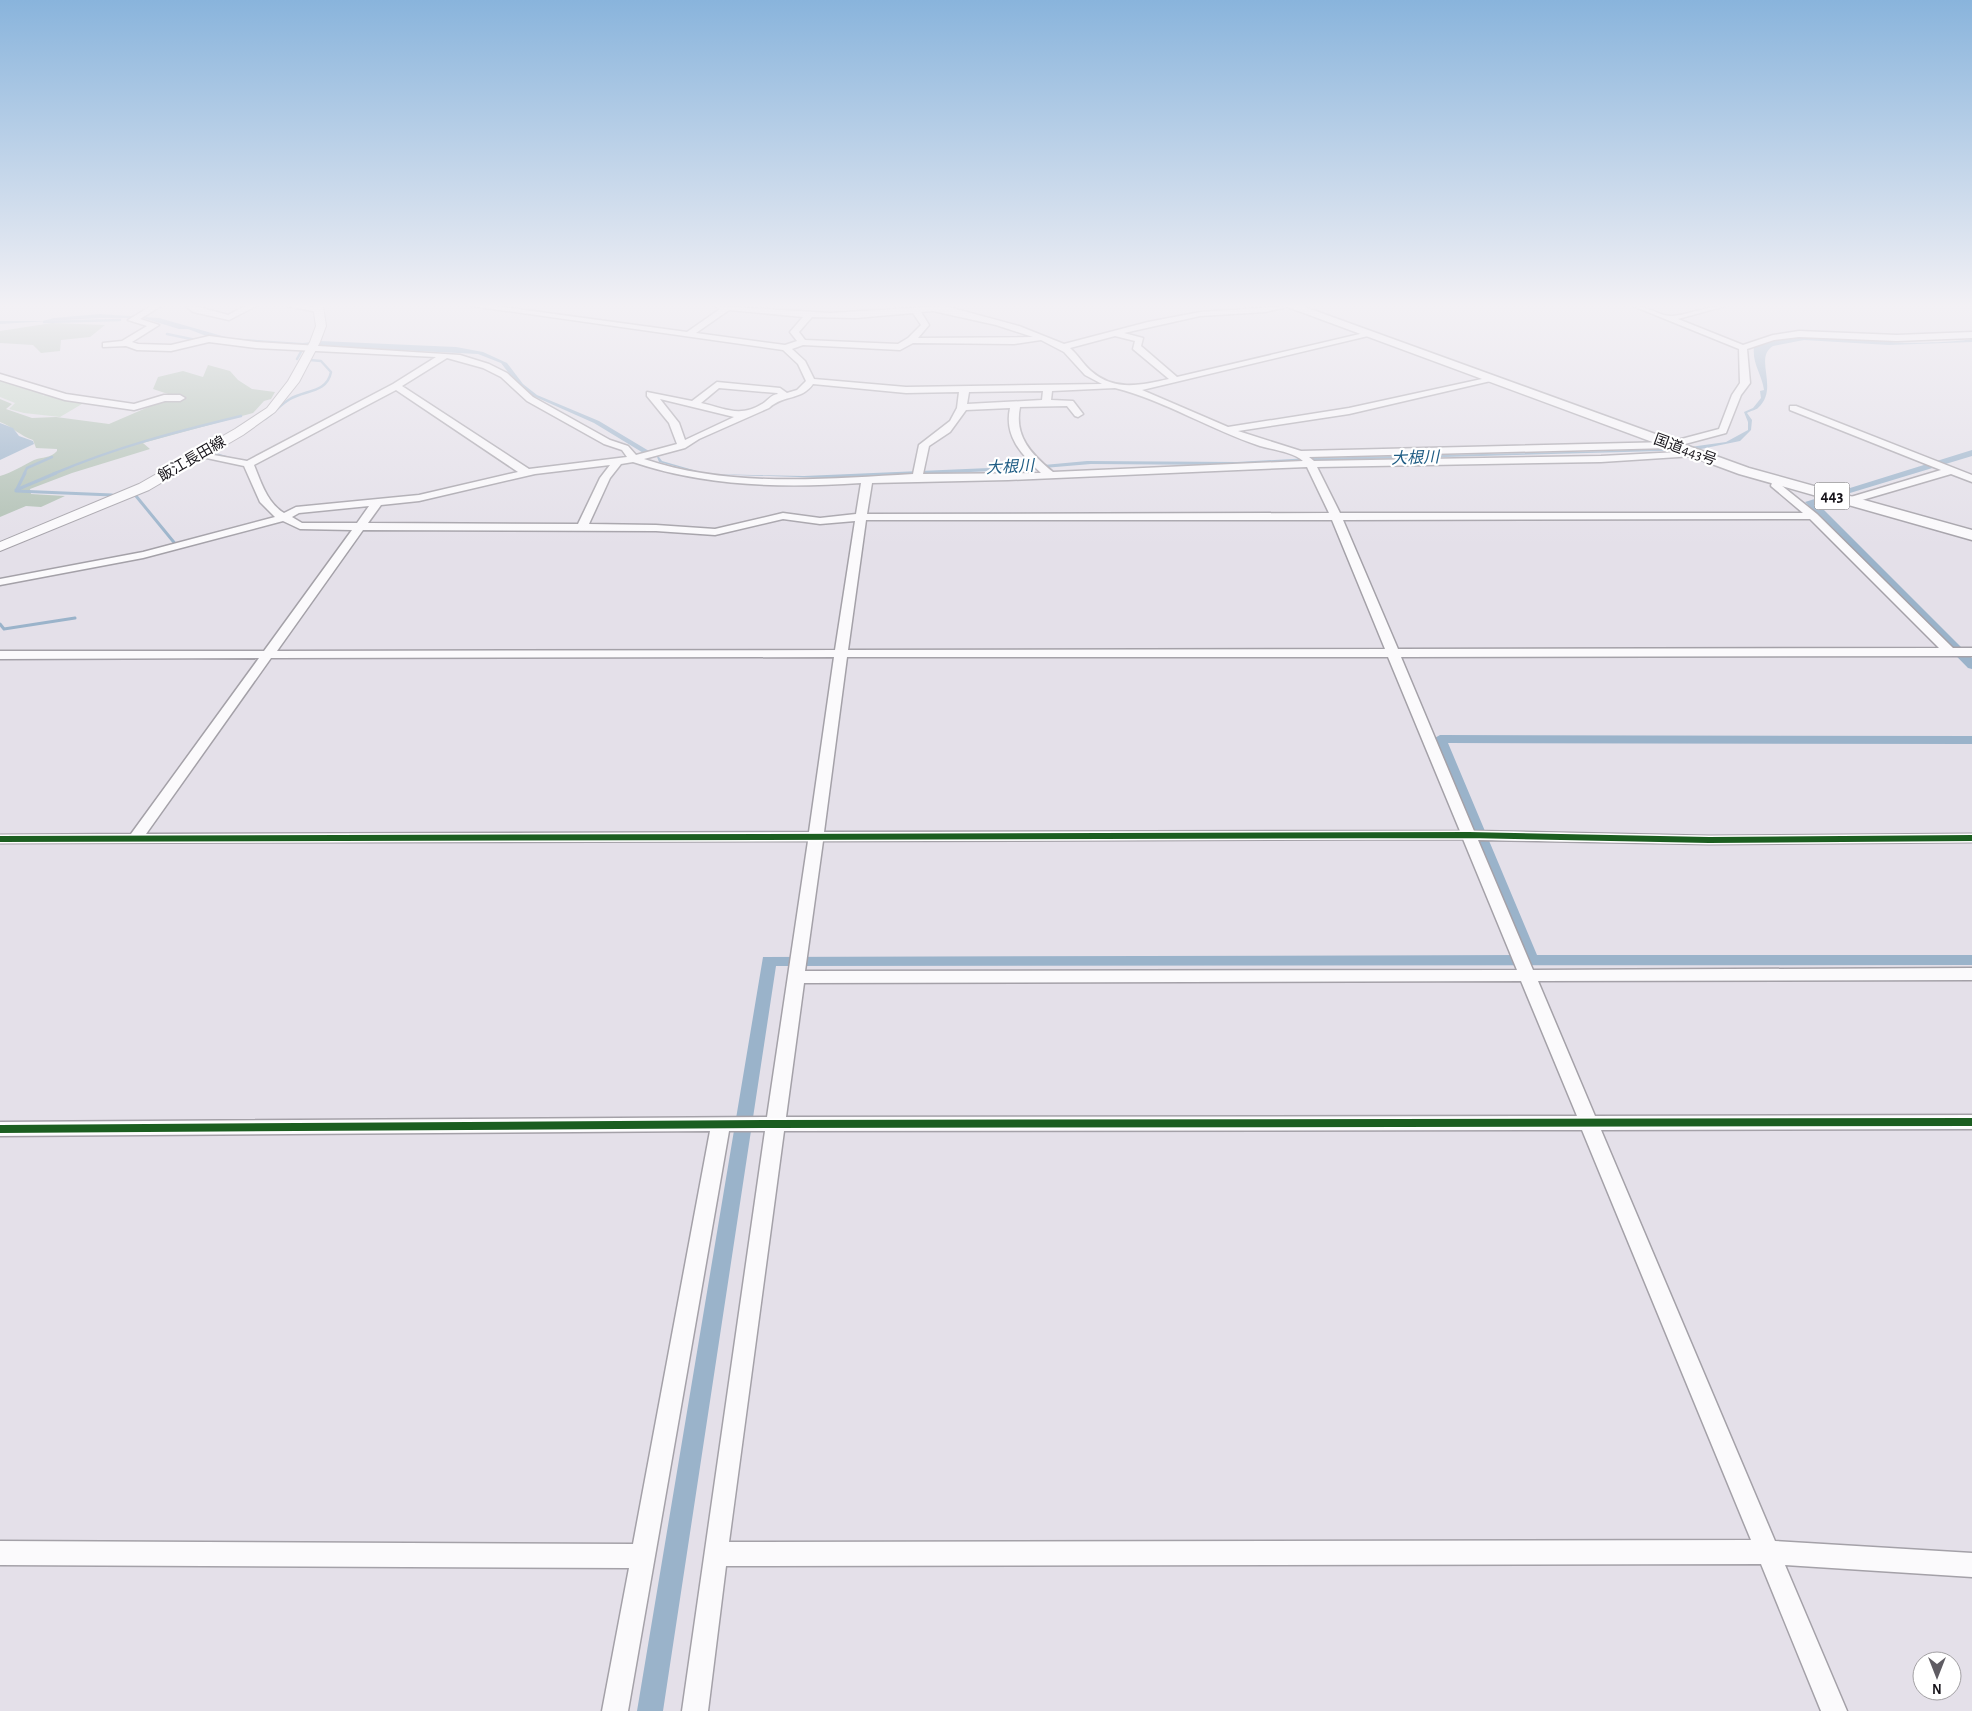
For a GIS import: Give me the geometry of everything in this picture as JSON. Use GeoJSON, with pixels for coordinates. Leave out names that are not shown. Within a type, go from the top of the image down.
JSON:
{"type":"FeatureCollection","features":[{"type":"Feature","properties":{"kind":"highway","name":"国道443号"},"geometry":{"type":"LineString","coordinates":[[1508,386],[1670,445],[1777,481],[1972,535]]}},
{"type":"Feature","properties":{"kind":"main road","name":"飯江長田線"},"geometry":{"type":"LineString","coordinates":[[0,547],[125,496],[202,454],[271,410],[290,386]]}},
{"type":"Feature","properties":{"kind":"street"},"geometry":{"type":"LineString","coordinates":[[30,386],[65,396],[134,407],[164,398],[180,398]]}},
{"type":"Feature","properties":{"kind":"street"},"geometry":{"type":"LineString","coordinates":[[202,454],[248,464],[396,386],[527,473]]}},
{"type":"Feature","properties":{"kind":"street"},"geometry":{"type":"LineString","coordinates":[[514,386],[530,399],[607,442],[625,448],[634,458],[669,470],[734,481],[830,482],[917,477],[1050,475],[1311,464],[1601,459],[1694,453]]}},
{"type":"Feature","properties":{"kind":"street"},"geometry":{"type":"LineString","coordinates":[[693,405],[716,386]]}},
{"type":"Feature","properties":{"kind":"street"},"geometry":{"type":"LineString","coordinates":[[725,386],[780,392],[785,396]]}},
{"type":"Feature","properties":{"kind":"street"},"geometry":{"type":"LineString","coordinates":[[0,582],[179,547],[286,517],[296,510],[419,498],[559,467],[617,462],[634,458],[682,446],[696,437],[766,406],[775,397],[785,396],[805,389],[807,386]]}},
{"type":"Feature","properties":{"kind":"street"},"geometry":{"type":"LineString","coordinates":[[858,386],[888,389],[964,390],[1117,388],[1144,393],[1286,451],[1301,454],[1670,445],[1722,431],[1727,424],[1735,393],[1742,386]]}},
{"type":"Feature","properties":{"kind":"street"},"geometry":{"type":"LineString","coordinates":[[1113,386],[1117,388]]}},
{"type":"Feature","properties":{"kind":"street"},"geometry":{"type":"LineString","coordinates":[[1130,390],[1149,386]]}},
{"type":"Feature","properties":{"kind":"street"},"geometry":{"type":"LineString","coordinates":[[1230,429],[1349,411],[1465,386]]}},
{"type":"Feature","properties":{"kind":"street"},"geometry":{"type":"LineString","coordinates":[[1046,403],[1048,389]]}},
{"type":"Feature","properties":{"kind":"street"},"geometry":{"type":"LineString","coordinates":[[917,477],[924,445],[934,440],[960,416],[963,407],[964,390]]}},
{"type":"Feature","properties":{"kind":"street"},"geometry":{"type":"LineString","coordinates":[[682,446],[678,428],[671,417],[650,394],[693,405],[720,408],[744,417]]}},
{"type":"Feature","properties":{"kind":"street"},"geometry":{"type":"LineString","coordinates":[[963,407],[1070,403],[1078,414]]}},
{"type":"Feature","properties":{"kind":"street"},"geometry":{"type":"LineString","coordinates":[[1016,405],[1012,421],[1017,437],[1030,456],[1050,475]]}},
{"type":"Feature","properties":{"kind":"street"},"geometry":{"type":"LineString","coordinates":[[1793,408],[1972,479]]}},
{"type":"Feature","properties":{"kind":"street"},"geometry":{"type":"LineString","coordinates":[[1301,454],[1311,464],[1336,516],[1766,1552],[1834,1711]]}},
{"type":"Feature","properties":{"kind":"street"},"geometry":{"type":"LineString","coordinates":[[582,528],[605,478],[617,462]]}},
{"type":"Feature","properties":{"kind":"street"},"geometry":{"type":"LineString","coordinates":[[248,464],[265,502],[273,511],[300,526],[656,528],[715,532],[783,516],[820,521],[861,517],[1813,516]]}},
{"type":"Feature","properties":{"kind":"street"},"geometry":{"type":"LineString","coordinates":[[1848,501],[1950,471]]}},
{"type":"Feature","properties":{"kind":"street"},"geometry":{"type":"LineString","coordinates":[[695,1711],[774,1124],[816,838],[840,653],[867,479]]}},
{"type":"Feature","properties":{"kind":"street"},"geometry":{"type":"LineString","coordinates":[[1777,481],[1776,486],[1813,516],[1952,652]]}},
{"type":"Feature","properties":{"kind":"street"},"geometry":{"type":"LineString","coordinates":[[135,839],[270,655],[377,503]]}},
{"type":"Feature","properties":{"kind":"street"},"geometry":{"type":"LineString","coordinates":[[0,655],[1970,652]]}},
{"type":"Feature","properties":{"kind":"street"},"geometry":{"type":"LineString","coordinates":[[0,839],[1469,835],[1709,840],[1972,838]]}},
{"type":"Feature","properties":{"kind":"street"},"geometry":{"type":"LineString","coordinates":[[795,977],[1970,976]]}},
{"type":"Feature","properties":{"kind":"street"},"geometry":{"type":"LineString","coordinates":[[0,1129],[721,1124],[1972,1122]]}},
{"type":"Feature","properties":{"kind":"street"},"geometry":{"type":"LineString","coordinates":[[615,1711],[721,1124]]}},
{"type":"Feature","properties":{"kind":"street"},"geometry":{"type":"LineString","coordinates":[[716,1554],[1766,1552],[1972,1565]]}},
{"type":"Feature","properties":{"kind":"street"},"geometry":{"type":"LineString","coordinates":[[0,1553],[644,1556]]}},
{"type":"Feature","properties":{"kind":"green space"},"geometry":{"type":"Polygon","coordinates":[[[0,386],[24,386],[49,393],[41,396],[50,394],[87,401],[60,417],[24,413],[9,409],[15,403],[0,397],[0,386]]]}},
{"type":"Feature","properties":{"kind":"green space"},"geometry":{"type":"Polygon","coordinates":[[[154,386],[247,386],[252,389],[275,392],[271,399],[264,401],[253,413],[143,443],[150,449],[72,473],[30,489],[31,494],[65,496],[41,507],[26,506],[0,517],[0,476],[34,460],[52,455],[57,449],[36,448],[33,440],[0,422],[0,399],[12,404],[6,409],[32,418],[56,417],[109,424],[167,399],[168,394],[153,389],[154,386]]]}},
{"type":"Feature","properties":{"kind":"water"},"geometry":{"type":"Polygon","coordinates":[[[519,386],[525,386],[537,395],[599,421],[659,457],[662,461],[707,474],[804,476],[1033,466],[1087,461],[1237,462],[1310,458],[1610,451],[1690,447],[1726,442],[1748,430],[1748,422],[1744,412],[1753,408],[1761,398],[1760,391],[1764,390],[1763,386],[1767,386],[1764,400],[1757,409],[1747,413],[1752,420],[1751,430],[1740,441],[1696,450],[1336,460],[1227,465],[1091,464],[1020,470],[828,478],[705,474],[659,462],[657,457],[645,454],[594,423],[531,395],[519,386]]]}},
{"type":"Feature","properties":{"kind":"water"},"geometry":{"type":"Polygon","coordinates":[[[0,423],[13,428],[19,436],[33,441],[34,444],[0,460],[0,423]]]}},
{"type":"Feature","properties":{"kind":"waterway"},"geometry":{"type":"LineString","coordinates":[[265,419],[290,399],[322,386]]}},
{"type":"Feature","properties":{"kind":"waterway"},"geometry":{"type":"LineString","coordinates":[[53,474],[123,448],[241,416]]}},
{"type":"Feature","properties":{"kind":"waterway"},"geometry":{"type":"LineString","coordinates":[[214,451],[211,453],[233,459]]}},
{"type":"Feature","properties":{"kind":"waterway"},"geometry":{"type":"LineString","coordinates":[[1972,453],[1810,502],[1972,665]]}},
{"type":"Feature","properties":{"kind":"waterway"},"geometry":{"type":"LineString","coordinates":[[24,474],[27,468],[52,457]]}},
{"type":"Feature","properties":{"kind":"waterway"},"geometry":{"type":"LineString","coordinates":[[17,490],[25,473]]}},
{"type":"Feature","properties":{"kind":"waterway"},"geometry":{"type":"LineString","coordinates":[[17,490],[56,473]]}},
{"type":"Feature","properties":{"kind":"waterway"},"geometry":{"type":"LineString","coordinates":[[17,490],[112,495]]}},
{"type":"Feature","properties":{"kind":"waterway"},"geometry":{"type":"LineString","coordinates":[[136,496],[177,546]]}},
{"type":"Feature","properties":{"kind":"waterway"},"geometry":{"type":"LineString","coordinates":[[0,624],[4,629],[75,618]]}},
{"type":"Feature","properties":{"kind":"waterway"},"geometry":{"type":"LineString","coordinates":[[1531,960],[1440,739],[1972,740]]}},
{"type":"Feature","properties":{"kind":"waterway"},"geometry":{"type":"LineString","coordinates":[[650,1711],[769,961],[1972,960]]}},
{"type":"Feature","properties":{"kind":"cycle path"},"geometry":{"type":"LineString","coordinates":[[0,839],[1469,835],[1709,840],[1972,838]]}},
{"type":"Feature","properties":{"kind":"cycle path"},"geometry":{"type":"LineString","coordinates":[[0,1129],[774,1124],[1972,1122]]}},
{"type":"Feature","properties":{"kind":"water label","name":"大根川"},"geometry":{"type":"Point","coordinates":[1415,458]}},
{"type":"Feature","properties":{"kind":"water label","name":"大根川"},"geometry":{"type":"Point","coordinates":[1010,467]}}]}
